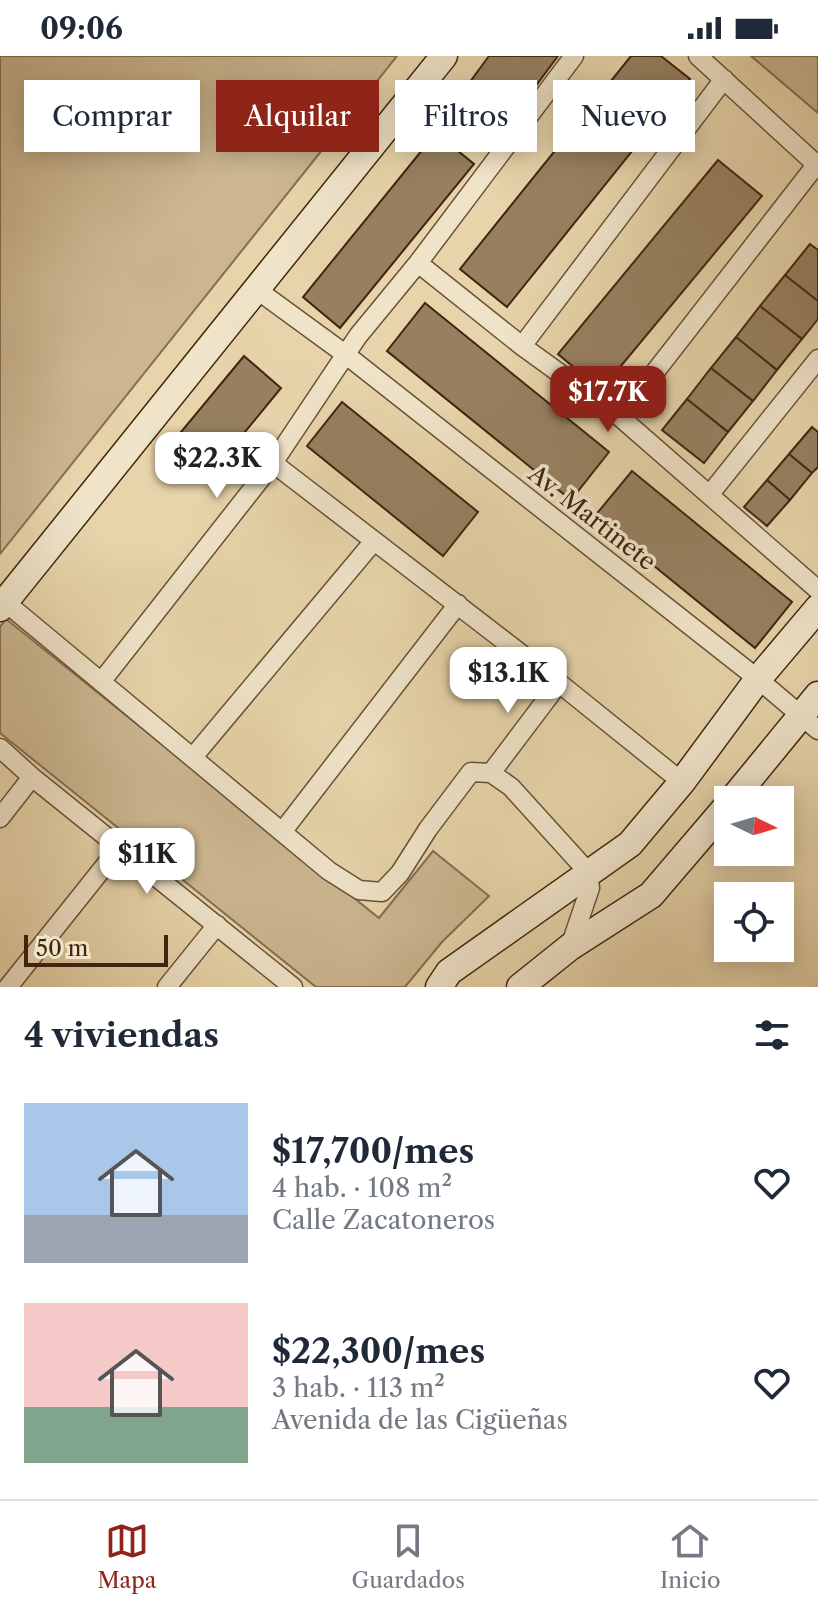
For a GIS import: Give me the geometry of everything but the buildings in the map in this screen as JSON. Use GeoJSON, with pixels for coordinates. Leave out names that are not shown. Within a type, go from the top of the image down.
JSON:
{"type":"FeatureCollection","features":[{"type":"Feature","properties":{"kind":"street"},"geometry":{"type":"LineString","coordinates":[[444,56],[2,605],[101,682],[329,871],[359,890],[382,892],[400,873],[471,772],[491,773],[511,787],[588,872],[590,888],[570,947]]}},
{"type":"Feature","properties":{"kind":"street"},"geometry":{"type":"LineString","coordinates":[[101,682],[273,463],[358,336],[418,263],[574,56]]}},
{"type":"Feature","properties":{"kind":"street"},"geometry":{"type":"LineString","coordinates":[[620,417],[817,165],[698,56]]}},
{"type":"Feature","properties":{"kind":"street"},"geometry":{"type":"LineString","coordinates":[[522,346],[724,79]]}},
{"type":"Feature","properties":{"kind":"street"},"geometry":{"type":"LineString","coordinates":[[418,263],[522,346],[620,417],[710,494],[817,594],[682,782],[630,844],[449,972],[439,987]]}},
{"type":"Feature","properties":{"kind":"street","name":"Av. Martinete"},"geometry":{"type":"LineString","coordinates":[[256,289],[345,354],[758,679],[810,724]]}},
{"type":"Feature","properties":{"kind":"street"},"geometry":{"type":"LineString","coordinates":[[710,494],[818,359]]}},
{"type":"Feature","properties":{"kind":"street"},"geometry":{"type":"LineString","coordinates":[[273,463],[458,604],[682,782]]}},
{"type":"Feature","properties":{"kind":"street"},"geometry":{"type":"LineString","coordinates":[[193,757],[374,541]]}},
{"type":"Feature","properties":{"kind":"street"},"geometry":{"type":"LineString","coordinates":[[282,832],[458,604]]}},
{"type":"Feature","properties":{"kind":"street"},"geometry":{"type":"LineString","coordinates":[[491,773],[559,683]]}},
{"type":"Feature","properties":{"kind":"street"},"geometry":{"type":"LineString","coordinates":[[746,786],[810,724],[818,695]]}},
{"type":"Feature","properties":{"kind":"street"},"geometry":{"type":"LineString","coordinates":[[0,748],[293,987]]}},
{"type":"Feature","properties":{"kind":"street"},"geometry":{"type":"LineString","coordinates":[[0,818],[32,777]]}},
{"type":"Feature","properties":{"kind":"street"},"geometry":{"type":"LineString","coordinates":[[520,987],[570,947],[651,895],[714,821]]}},
{"type":"Feature","properties":{"kind":"street"},"geometry":{"type":"LineString","coordinates":[[8,987],[119,848]]}},
{"type":"Feature","properties":{"kind":"street"},"geometry":{"type":"LineString","coordinates":[[167,987],[217,925]]}},
{"type":"Feature","properties":{"kind":"shaded area"},"geometry":{"type":"Polygon","coordinates":[[[0,56],[397,56],[378,80],[216,80],[216,152],[320,152],[0,554],[0,56]]]}},
{"type":"Feature","properties":{"kind":"shaded area"},"geometry":{"type":"Polygon","coordinates":[[[751,56],[818,56],[818,113],[751,56]]]}},
{"type":"Feature","properties":{"kind":"shaded area"},"geometry":{"type":"Polygon","coordinates":[[[6,619],[379,918],[433,851],[489,896],[442,942],[405,987],[316,987],[0,733],[0,627],[6,619]]]}}]}
